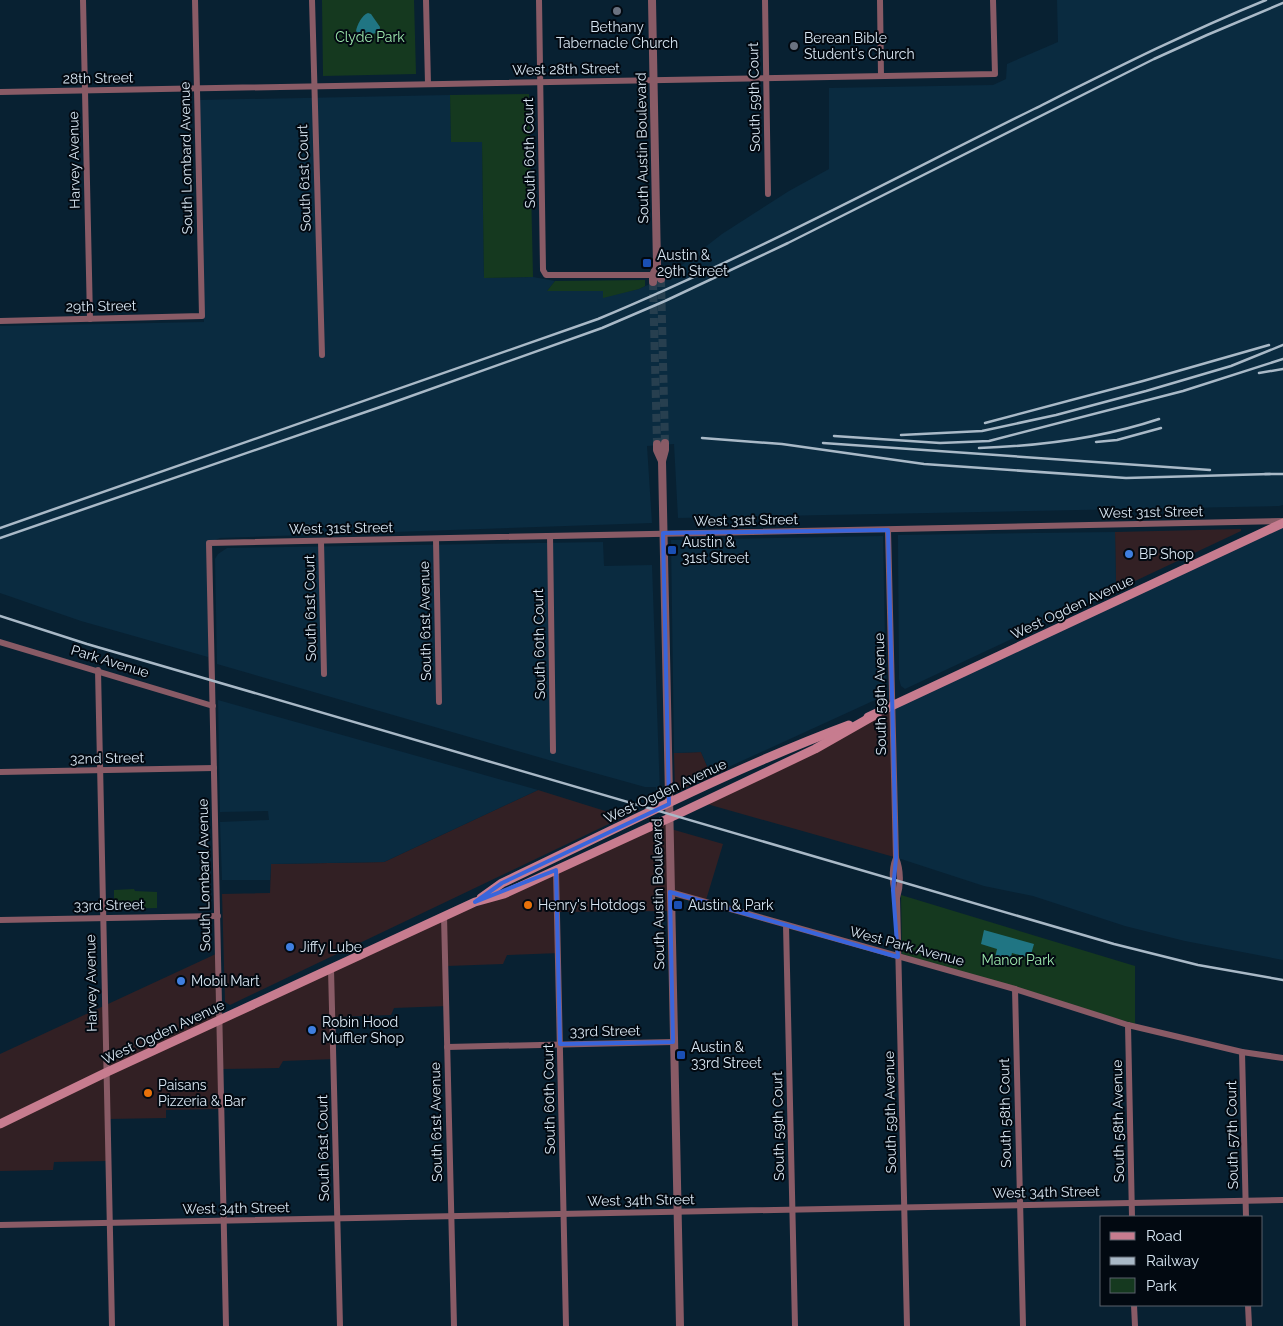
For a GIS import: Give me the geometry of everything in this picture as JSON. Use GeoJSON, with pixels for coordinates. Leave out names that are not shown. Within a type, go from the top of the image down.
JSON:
{"type":"FeatureCollection","features":[{"type":"Feature","properties":{"kind":"main road","name":"West Ogden Avenue"},"geometry":{"type":"LineString","coordinates":[[0,1124],[444,916],[475,902],[504,894],[669,819],[816,749],[893,706],[1283,522]]}},
{"type":"Feature","properties":{"kind":"main road","name":"West Ogden Avenue"},"geometry":{"type":"LineString","coordinates":[[475,902],[502,883],[669,804],[807,740],[873,716]]}},
{"type":"Feature","properties":{"kind":"street","name":"Harvey Avenue"},"geometry":{"type":"LineString","coordinates":[[83,0],[90,319]]}},
{"type":"Feature","properties":{"kind":"street","name":"South Lombard Avenue"},"geometry":{"type":"LineString","coordinates":[[195,0],[202,316]]}},
{"type":"Feature","properties":{"kind":"street","name":"South 61st Court"},"geometry":{"type":"LineString","coordinates":[[312,0],[322,356]]}},
{"type":"Feature","properties":{"kind":"street"},"geometry":{"type":"LineString","coordinates":[[426,0],[428,84]]}},
{"type":"Feature","properties":{"kind":"street","name":"South 60th Court"},"geometry":{"type":"LineString","coordinates":[[538,0],[543,267],[546,275],[656,278]]}},
{"type":"Feature","properties":{"kind":"street","name":"South Austin Boulevard"},"geometry":{"type":"LineString","coordinates":[[652,0],[656,278]]}},
{"type":"Feature","properties":{"kind":"street","name":"South 59th Court"},"geometry":{"type":"LineString","coordinates":[[765,0],[768,194]]}},
{"type":"Feature","properties":{"kind":"street"},"geometry":{"type":"LineString","coordinates":[[880,0],[881,76]]}},
{"type":"Feature","properties":{"kind":"street","name":"West 28th Street"},"geometry":{"type":"LineString","coordinates":[[197,88],[995,74],[993,0]]}},
{"type":"Feature","properties":{"kind":"street","name":"28th Street"},"geometry":{"type":"LineString","coordinates":[[0,92],[197,88]]}},
{"type":"Feature","properties":{"kind":"street","name":"29th Street"},"geometry":{"type":"LineString","coordinates":[[0,321],[202,316]]}},
{"type":"Feature","properties":{"kind":"street","name":"South Austin Boulevard"},"geometry":{"type":"LineString","coordinates":[[661,444],[665,450],[662,461],[663,533],[680,1326]]}},
{"type":"Feature","properties":{"kind":"street","name":"West 31st Street"},"geometry":{"type":"LineString","coordinates":[[209,543],[1283,522]]}},
{"type":"Feature","properties":{"kind":"street","name":"South 59th Avenue"},"geometry":{"type":"LineString","coordinates":[[888,530],[896,858],[893,865],[893,882],[897,898],[907,1326]]}},
{"type":"Feature","properties":{"kind":"street","name":"South 60th Court"},"geometry":{"type":"LineString","coordinates":[[550,536],[553,751]]}},
{"type":"Feature","properties":{"kind":"street","name":"South 61st Avenue"},"geometry":{"type":"LineString","coordinates":[[436,539],[439,702]]}},
{"type":"Feature","properties":{"kind":"street","name":"South 61st Court"},"geometry":{"type":"LineString","coordinates":[[321,541],[324,674]]}},
{"type":"Feature","properties":{"kind":"street","name":"South Lombard Avenue"},"geometry":{"type":"LineString","coordinates":[[209,543],[226,1326]]}},
{"type":"Feature","properties":{"kind":"street","name":"Park Avenue"},"geometry":{"type":"LineString","coordinates":[[0,642],[213,706]]}},
{"type":"Feature","properties":{"kind":"street","name":"Harvey Avenue"},"geometry":{"type":"LineString","coordinates":[[98,670],[112,1326]]}},
{"type":"Feature","properties":{"kind":"street","name":"32nd Street"},"geometry":{"type":"LineString","coordinates":[[0,772],[214,768]]}},
{"type":"Feature","properties":{"kind":"street","name":"South 60th Court"},"geometry":{"type":"LineString","coordinates":[[556,870],[566,1326]]}},
{"type":"Feature","properties":{"kind":"street","name":"West Park Avenue"},"geometry":{"type":"LineString","coordinates":[[670,892],[1015,989],[1128,1025],[1242,1052],[1283,1058]]}},
{"type":"Feature","properties":{"kind":"street","name":"33rd Street"},"geometry":{"type":"LineString","coordinates":[[0,920],[218,916]]}},
{"type":"Feature","properties":{"kind":"street","name":"South 61st Avenue"},"geometry":{"type":"LineString","coordinates":[[444,916],[454,1326]]}},
{"type":"Feature","properties":{"kind":"street","name":"South 59th Court"},"geometry":{"type":"LineString","coordinates":[[786,925],[795,1326]]}},
{"type":"Feature","properties":{"kind":"street","name":"South 61st Court"},"geometry":{"type":"LineString","coordinates":[[331,969],[340,1326]]}},
{"type":"Feature","properties":{"kind":"street","name":"South 58th Court"},"geometry":{"type":"LineString","coordinates":[[1015,989],[1023,1326]]}},
{"type":"Feature","properties":{"kind":"street","name":"South 58th Avenue"},"geometry":{"type":"LineString","coordinates":[[1128,1025],[1132,1216]]}},
{"type":"Feature","properties":{"kind":"street","name":"33rd Street"},"geometry":{"type":"LineString","coordinates":[[447,1047],[673,1042]]}},
{"type":"Feature","properties":{"kind":"street","name":"South 57th Court"},"geometry":{"type":"LineString","coordinates":[[1242,1052],[1246,1216]]}},
{"type":"Feature","properties":{"kind":"street","name":"West 34th Street"},"geometry":{"type":"LineString","coordinates":[[0,1225],[1283,1200]]}},
{"type":"Feature","properties":{"kind":"street"},"geometry":{"type":"LineString","coordinates":[[1134,1306],[1135,1326]]}},
{"type":"Feature","properties":{"kind":"street"},"geometry":{"type":"LineString","coordinates":[[1248,1306],[1248,1326]]}},
{"type":"Feature","properties":{"kind":"highlighted area"},"geometry":{"type":"Polygon","coordinates":[[[888,530],[896,858],[893,890],[898,957],[670,892],[673,1042],[560,1044],[556,870],[475,902],[502,883],[669,804],[663,533],[888,530]]]}},
{"type":"Feature","properties":{"kind":"shaded area"},"geometry":{"type":"Polygon","coordinates":[[[1057,0],[1283,0],[1283,505],[678,518],[674,444],[647,446],[652,523],[220,538],[208,543],[208,657],[81,621],[0,593],[0,326],[204,322],[199,100],[450,95],[451,142],[482,142],[484,278],[533,277],[555,281],[547,291],[603,291],[603,297],[639,289],[669,275],[722,234],[789,191],[829,169],[829,88],[993,85],[1006,79],[1007,64],[1058,42],[1057,0]]]}},
{"type":"Feature","properties":{"kind":"shaded area"},"geometry":{"type":"Polygon","coordinates":[[[368,13],[371,14],[380,27],[379,33],[360,35],[356,31],[357,26],[368,13]]]}},
{"type":"Feature","properties":{"kind":"shaded area"},"geometry":{"type":"Polygon","coordinates":[[[1283,524],[1283,960],[1185,941],[1125,926],[1033,896],[984,886],[898,858],[895,707],[1283,524]]]}},
{"type":"Feature","properties":{"kind":"shaded area"},"geometry":{"type":"Polygon","coordinates":[[[1241,529],[1241,531],[1116,590],[1115,532],[1241,529]]]}},
{"type":"Feature","properties":{"kind":"shaded area"},"geometry":{"type":"Polygon","coordinates":[[[1115,532],[1116,590],[905,689],[901,686],[899,679],[898,535],[1115,532]]]}},
{"type":"Feature","properties":{"kind":"shaded area"},"geometry":{"type":"Polygon","coordinates":[[[883,536],[886,695],[711,775],[701,752],[674,753],[671,540],[883,536]]]}},
{"type":"Feature","properties":{"kind":"shaded area"},"geometry":{"type":"Polygon","coordinates":[[[603,542],[604,566],[652,565],[660,795],[658,801],[650,799],[656,796],[656,787],[645,787],[566,765],[217,664],[215,559],[218,554],[227,548],[603,542]]]}},
{"type":"Feature","properties":{"kind":"shaded area"},"geometry":{"type":"Polygon","coordinates":[[[218,700],[538,790],[384,862],[271,864],[270,880],[222,880],[220,822],[269,820],[268,811],[220,812],[218,700]]]}},
{"type":"Feature","properties":{"kind":"shaded area"},"geometry":{"type":"Polygon","coordinates":[[[890,708],[894,857],[707,804],[890,708]]]}},
{"type":"Feature","properties":{"kind":"shaded area"},"geometry":{"type":"Polygon","coordinates":[[[701,752],[711,775],[675,793],[674,753],[701,752]]]}},
{"type":"Feature","properties":{"kind":"shaded area"},"geometry":{"type":"Polygon","coordinates":[[[538,790],[618,815],[630,808],[638,810],[230,1005],[225,1002],[222,894],[270,893],[271,864],[384,862],[538,790]]]}},
{"type":"Feature","properties":{"kind":"shaded area"},"geometry":{"type":"Polygon","coordinates":[[[667,822],[669,911],[559,912],[560,953],[507,955],[503,964],[447,966],[448,1006],[394,1008],[391,1015],[334,1017],[336,1059],[283,1061],[279,1068],[222,1069],[222,1023],[448,917],[505,896],[667,822]]]}},
{"type":"Feature","properties":{"kind":"shaded area"},"geometry":{"type":"Polygon","coordinates":[[[671,829],[723,844],[706,900],[672,890],[671,829]]]}},
{"type":"Feature","properties":{"kind":"shaded area"},"geometry":{"type":"Polygon","coordinates":[[[984,930],[1034,944],[1030,958],[1012,953],[1009,966],[994,962],[997,949],[981,944],[984,930]]]}},
{"type":"Feature","properties":{"kind":"shaded area"},"geometry":{"type":"Polygon","coordinates":[[[218,953],[220,1109],[166,1110],[166,1118],[108,1119],[108,1161],[54,1162],[53,1170],[0,1171],[0,1054],[218,953]]]}},
{"type":"Feature","properties":{"kind":"green space","name":"Clyde Park"},"geometry":{"type":"Polygon","coordinates":[[[322,0],[414,0],[416,74],[323,76],[322,0]]]}},
{"type":"Feature","properties":{"kind":"green space"},"geometry":{"type":"Polygon","coordinates":[[[529,94],[533,277],[484,278],[482,142],[451,142],[450,95],[529,94]]]}},
{"type":"Feature","properties":{"kind":"green space"},"geometry":{"type":"Polygon","coordinates":[[[645,280],[645,286],[639,289],[603,298],[603,291],[547,291],[555,281],[645,280]]]}},
{"type":"Feature","properties":{"kind":"green space"},"geometry":{"type":"Polygon","coordinates":[[[134,889],[135,891],[157,892],[157,908],[114,909],[114,890],[134,889]]]}},
{"type":"Feature","properties":{"kind":"green space","name":"Manor Park"},"geometry":{"type":"Polygon","coordinates":[[[901,895],[1135,966],[1135,1024],[902,954],[901,895]]]}},
{"type":"Feature","properties":{"kind":"tunnel"},"geometry":{"type":"LineString","coordinates":[[661,279],[665,443]]}},
{"type":"Feature","properties":{"kind":"tunnel"},"geometry":{"type":"LineString","coordinates":[[653,282],[657,444]]}},
{"type":"Feature","properties":{"kind":"railway"},"geometry":{"type":"LineString","coordinates":[[0,528],[598,319],[709,270],[818,218],[1120,66],[1207,25],[1266,0]]}},
{"type":"Feature","properties":{"kind":"railway"},"geometry":{"type":"LineString","coordinates":[[0,538],[386,405],[602,328],[665,301],[788,243],[1154,59],[1283,3]]}},
{"type":"Feature","properties":{"kind":"railway"},"geometry":{"type":"LineString","coordinates":[[985,423],[1269,345]]}},
{"type":"Feature","properties":{"kind":"railway"},"geometry":{"type":"LineString","coordinates":[[901,435],[982,431],[1056,415],[1231,366],[1283,345]]}},
{"type":"Feature","properties":{"kind":"railway"},"geometry":{"type":"LineString","coordinates":[[834,436],[940,443],[989,441],[1183,391],[1283,359]]}},
{"type":"Feature","properties":{"kind":"railway"},"geometry":{"type":"LineString","coordinates":[[1259,373],[1283,369]]}},
{"type":"Feature","properties":{"kind":"railway"},"geometry":{"type":"LineString","coordinates":[[979,448],[1070,440],[1137,426],[1159,419]]}},
{"type":"Feature","properties":{"kind":"railway"},"geometry":{"type":"LineString","coordinates":[[1096,442],[1117,440],[1161,428]]}},
{"type":"Feature","properties":{"kind":"railway"},"geometry":{"type":"LineString","coordinates":[[702,438],[782,444],[924,464],[1126,478],[1270,474]]}},
{"type":"Feature","properties":{"kind":"railway"},"geometry":{"type":"LineString","coordinates":[[823,443],[1210,470]]}},
{"type":"Feature","properties":{"kind":"railway"},"geometry":{"type":"LineString","coordinates":[[1265,474],[1283,474]]}},
{"type":"Feature","properties":{"kind":"railway"},"geometry":{"type":"LineString","coordinates":[[0,616],[87,644],[1114,944],[1198,965],[1283,980]]}},
{"type":"Feature","properties":{"kind":"place","name":"Bethany Tabernacle Church"},"geometry":{"type":"Point","coordinates":[617,11]}},
{"type":"Feature","properties":{"kind":"place","name":"Berean Bible Student's Church"},"geometry":{"type":"Point","coordinates":[794,46]}},
{"type":"Feature","properties":{"kind":"place","name":"Austin & 29th Street"},"geometry":{"type":"Point","coordinates":[647,263]}},
{"type":"Feature","properties":{"kind":"place","name":"Austin & 31st Street"},"geometry":{"type":"Point","coordinates":[672,550]}},
{"type":"Feature","properties":{"kind":"place","name":"BP Shop"},"geometry":{"type":"Point","coordinates":[1129,554]}},
{"type":"Feature","properties":{"kind":"place","name":"Henry's Hotdogs"},"geometry":{"type":"Point","coordinates":[528,905]}},
{"type":"Feature","properties":{"kind":"place","name":"Austin & Park"},"geometry":{"type":"Point","coordinates":[678,905]}},
{"type":"Feature","properties":{"kind":"place","name":"Jiffy Lube"},"geometry":{"type":"Point","coordinates":[290,947]}},
{"type":"Feature","properties":{"kind":"place","name":"Mobil Mart"},"geometry":{"type":"Point","coordinates":[181,981]}},
{"type":"Feature","properties":{"kind":"place","name":"Robin Hood Muffler Shop"},"geometry":{"type":"Point","coordinates":[312,1030]}},
{"type":"Feature","properties":{"kind":"place","name":"Austin & 33rd Street"},"geometry":{"type":"Point","coordinates":[681,1055]}},
{"type":"Feature","properties":{"kind":"place","name":"Paisans Pizzeria & Bar"},"geometry":{"type":"Point","coordinates":[148,1093]}}]}
